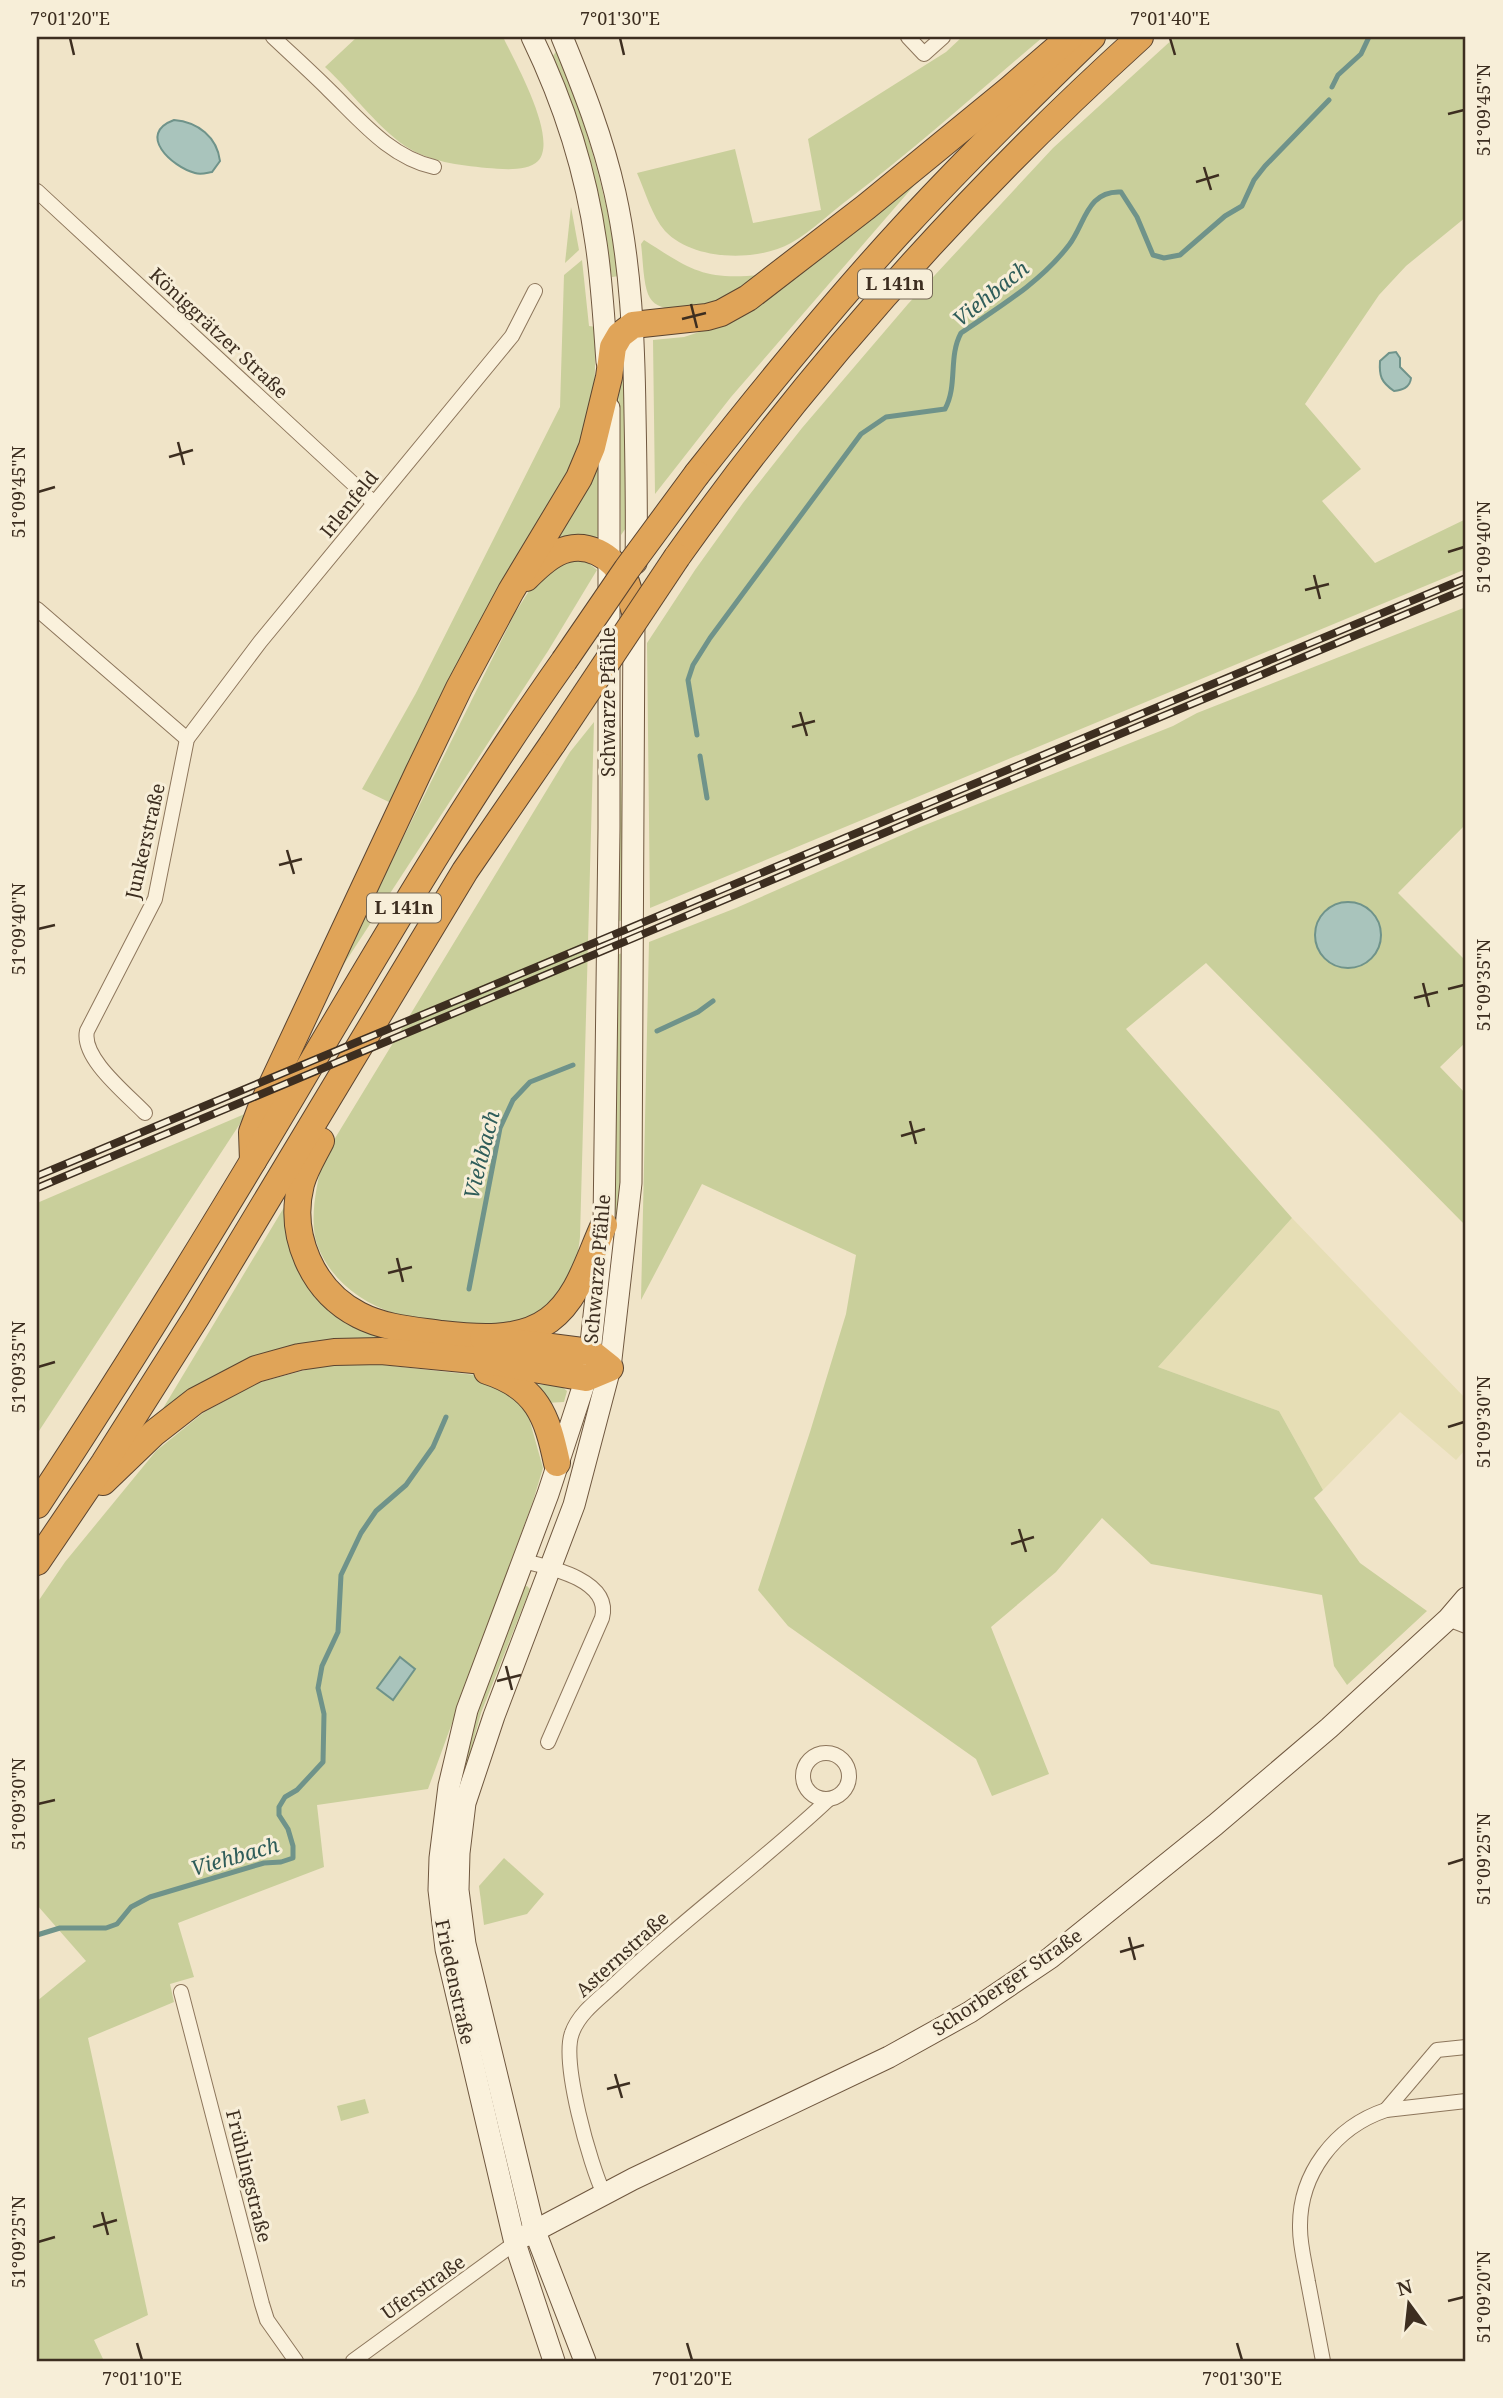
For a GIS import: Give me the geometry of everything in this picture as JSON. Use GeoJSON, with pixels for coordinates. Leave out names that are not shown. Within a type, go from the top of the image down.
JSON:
{"type":"FeatureCollection","features":[{"type":"Feature","properties":{"kind":"highway"},"geometry":{"type":"LineString","coordinates":[[253,1161],[252,1132],[261,1108],[418,773],[511,591],[585,465],[592,447],[608,377],[612,346],[620,335],[633,325],[707,317],[721,313],[748,298],[866,208],[1070,37]]}},
{"type":"Feature","properties":{"kind":"highway","name":"L 141n"},"geometry":{"type":"LineString","coordinates":[[37,1505],[148,1335],[414,892],[529,711],[627,569],[696,474],[803,342],[904,227],[987,140],[1092,37]]}},
{"type":"Feature","properties":{"kind":"highway","name":"L 141n"},"geometry":{"type":"LineString","coordinates":[[37,1562],[197,1316],[465,871],[554,743],[677,557],[734,478],[781,418],[900,279],[1059,113],[1140,37]]}},
{"type":"Feature","properties":{"kind":"highway"},"geometry":{"type":"LineString","coordinates":[[511,591],[555,554],[566,550],[586,549],[608,558],[618,569],[634,609]]}},
{"type":"Feature","properties":{"kind":"highway"},"geometry":{"type":"LineString","coordinates":[[341,1077],[334,1108],[301,1184],[297,1210],[301,1240],[317,1277],[336,1299],[370,1320],[399,1328],[483,1338],[595,1366]]}},
{"type":"Feature","properties":{"kind":"highway"},"geometry":{"type":"LineString","coordinates":[[483,1338],[529,1330],[547,1322],[556,1314],[581,1279],[604,1225]]}},
{"type":"Feature","properties":{"kind":"highway"},"geometry":{"type":"LineString","coordinates":[[71,1512],[172,1418],[215,1389],[256,1368],[299,1357],[334,1352],[381,1352],[494,1363],[595,1366]]}},
{"type":"Feature","properties":{"kind":"highway"},"geometry":{"type":"LineString","coordinates":[[445,1358],[498,1375],[530,1394],[546,1421],[558,1463]]}},
{"type":"Feature","properties":{"kind":"main road","name":"Schwarze Pfähle"},"geometry":{"type":"LineString","coordinates":[[562,37],[587,99],[615,192],[625,247],[633,325],[637,514],[634,609],[631,1183],[595,1366]]}},
{"type":"Feature","properties":{"kind":"main road","name":"Schwarze Pfähle"},"geometry":{"type":"LineString","coordinates":[[537,46],[579,161],[594,230],[608,377],[609,828],[604,1225],[595,1366]]}},
{"type":"Feature","properties":{"kind":"main road","name":"Friedenstraße"},"geometry":{"type":"LineString","coordinates":[[554,2361],[515,2243],[446,1949],[439,1890],[440,1858],[449,1786],[467,1710],[595,1366]]}},
{"type":"Feature","properties":{"kind":"main road","name":"Friedenstraße"},"geometry":{"type":"LineString","coordinates":[[585,2361],[534,2229],[465,1944],[458,1890],[465,1803],[494,1716],[574,1505],[595,1366]]}},
{"type":"Feature","properties":{"kind":"main road","name":"Schorberger Straße"},"geometry":{"type":"LineString","coordinates":[[515,2243],[534,2229],[604,2194],[889,2057],[970,2012],[1050,1958],[1215,1825],[1457,1623],[1466,1598]]}},
{"type":"Feature","properties":{"kind":"street"},"geometry":{"type":"LineString","coordinates":[[273,37],[375,136],[399,154],[434,167]]}},
{"type":"Feature","properties":{"kind":"street"},"geometry":{"type":"LineString","coordinates":[[537,46],[556,37]]}},
{"type":"Feature","properties":{"kind":"street"},"geometry":{"type":"LineString","coordinates":[[908,37],[924,54],[943,37]]}},
{"type":"Feature","properties":{"kind":"street","name":"Königgrätzer Straße"},"geometry":{"type":"LineString","coordinates":[[37,191],[374,503]]}},
{"type":"Feature","properties":{"kind":"street","name":"Irlenfeld"},"geometry":{"type":"LineString","coordinates":[[187,739],[260,642],[512,336],[535,291]]}},
{"type":"Feature","properties":{"kind":"street"},"geometry":{"type":"LineString","coordinates":[[37,609],[187,739]]}},
{"type":"Feature","properties":{"kind":"street","name":"Junkerstraße"},"geometry":{"type":"LineString","coordinates":[[145,1113],[92,1057],[85,1038],[155,900],[187,739]]}},
{"type":"Feature","properties":{"kind":"street"},"geometry":{"type":"LineString","coordinates":[[523,1561],[549,1567],[580,1579],[601,1600],[603,1609],[602,1618],[548,1742]]}},
{"type":"Feature","properties":{"kind":"street","name":"Asternstraße"},"geometry":{"type":"LineString","coordinates":[[604,2194],[596,2178],[584,2136],[571,2068],[569,2046],[579,2020],[628,1971],[829,1799]]}},
{"type":"Feature","properties":{"kind":"street","name":"Frühlingstraße"},"geometry":{"type":"LineString","coordinates":[[181,1992],[262,2304],[267,2320],[296,2361]]}},
{"type":"Feature","properties":{"kind":"street"},"geometry":{"type":"LineString","coordinates":[[1386,2110],[1437,2050],[1466,2047]]}},
{"type":"Feature","properties":{"kind":"street"},"geometry":{"type":"LineString","coordinates":[[1323,2361],[1301,2237],[1302,2203],[1312,2172],[1331,2144],[1362,2120],[1386,2110],[1466,2101]]}},
{"type":"Feature","properties":{"kind":"street","name":"Uferstraße"},"geometry":{"type":"LineString","coordinates":[[353,2361],[515,2243]]}},
{"type":"Feature","properties":{"kind":"shaded area"},"geometry":{"type":"Polygon","coordinates":[[[1292,1218],[1466,1399],[1466,1449],[1456,1460],[1400,1412],[1323,1490],[1279,1411],[1158,1367],[1292,1218]]]}},
{"type":"Feature","properties":{"kind":"green space"},"geometry":{"type":"Polygon","coordinates":[[[357,37],[503,37],[539,118],[543,150],[538,161],[528,167],[514,169],[476,167],[434,159],[405,146],[325,67],[357,37]]]}},
{"type":"Feature","properties":{"kind":"green space"},"geometry":{"type":"Polygon","coordinates":[[[962,37],[1043,37],[899,159],[791,243],[761,253],[708,253],[677,241],[660,225],[637,173],[735,149],[753,223],[821,210],[808,139],[946,52],[962,37]]]}},
{"type":"Feature","properties":{"kind":"green space"},"geometry":{"type":"Polygon","coordinates":[[[1175,37],[1466,37],[1466,217],[1406,266],[1379,295],[1305,404],[1361,469],[1322,501],[1375,563],[1466,519],[1466,569],[650,908],[647,643],[743,503],[802,428],[908,304],[1053,148],[1175,37]]]}},
{"type":"Feature","properties":{"kind":"green space"},"geometry":{"type":"Polygon","coordinates":[[[557,50],[595,161],[619,276],[612,277],[598,196],[572,104],[553,56],[557,50]]]}},
{"type":"Feature","properties":{"kind":"green space"},"geometry":{"type":"Polygon","coordinates":[[[931,166],[731,397],[655,494],[653,340],[684,337],[721,325],[931,166]]]}},
{"type":"Feature","properties":{"kind":"green space"},"geometry":{"type":"Polygon","coordinates":[[[571,207],[579,250],[565,263],[571,207]]]}},
{"type":"Feature","properties":{"kind":"green space"},"geometry":{"type":"Polygon","coordinates":[[[644,240],[698,271],[724,276],[760,275],[715,302],[684,309],[664,308],[656,304],[648,293],[641,244],[644,240]]]}},
{"type":"Feature","properties":{"kind":"green space"},"geometry":{"type":"Polygon","coordinates":[[[582,260],[589,326],[596,327],[594,408],[580,455],[393,804],[362,789],[416,693],[560,407],[564,275],[582,260]]]}},
{"type":"Feature","properties":{"kind":"green space"},"geometry":{"type":"Polygon","coordinates":[[[625,362],[628,525],[621,535],[618,377],[625,362]]]}},
{"type":"Feature","properties":{"kind":"green space"},"geometry":{"type":"Polygon","coordinates":[[[599,458],[599,536],[546,550],[599,458]]]}},
{"type":"Feature","properties":{"kind":"green space"},"geometry":{"type":"Polygon","coordinates":[[[568,560],[585,560],[597,570],[548,651],[329,987],[515,613],[534,583],[568,560]]]}},
{"type":"Feature","properties":{"kind":"green space"},"geometry":{"type":"Polygon","coordinates":[[[1466,607],[1466,824],[1398,893],[1466,961],[1466,1042],[1440,1067],[1466,1094],[1466,1226],[1206,963],[1126,1029],[1292,1218],[1158,1367],[1279,1411],[1323,1490],[1314,1498],[1360,1563],[1427,1611],[1347,1685],[1334,1666],[1322,1595],[1151,1564],[1102,1518],[1056,1572],[991,1627],[1049,1774],[992,1796],[976,1759],[788,1626],[758,1590],[846,1314],[856,1255],[702,1184],[641,1300],[649,942],[736,908],[920,827],[1173,726],[1197,713],[1466,607]]]}},
{"type":"Feature","properties":{"kind":"green space"},"geometry":{"type":"Polygon","coordinates":[[[619,719],[623,920],[617,922],[619,719]]]}},
{"type":"Feature","properties":{"kind":"green space"},"geometry":{"type":"Polygon","coordinates":[[[594,722],[580,1237],[573,1274],[556,1300],[511,1329],[451,1325],[405,1317],[363,1299],[344,1285],[329,1268],[318,1247],[314,1215],[323,1158],[570,752],[594,722]]]}},
{"type":"Feature","properties":{"kind":"green space"},"geometry":{"type":"Polygon","coordinates":[[[622,953],[621,1175],[610,1319],[605,1336],[599,1334],[615,956],[622,953]]]}},
{"type":"Feature","properties":{"kind":"green space"},"geometry":{"type":"Polygon","coordinates":[[[247,1113],[37,1434],[37,1203],[247,1113]]]}},
{"type":"Feature","properties":{"kind":"green space"},"geometry":{"type":"Polygon","coordinates":[[[289,1199],[334,1310],[548,1358],[324,1344],[153,1425],[289,1199]]]}},
{"type":"Feature","properties":{"kind":"green space"},"geometry":{"type":"Polygon","coordinates":[[[365,1363],[475,1375],[495,1381],[524,1400],[543,1468],[533,1501],[428,1789],[317,1805],[324,1867],[178,1923],[194,1977],[170,1984],[174,2002],[88,2038],[148,2315],[94,2340],[104,2361],[37,2361],[37,2001],[86,1961],[37,1905],[37,1603],[65,1562],[156,1451],[203,1413],[257,1383],[317,1367],[365,1363]]]}},
{"type":"Feature","properties":{"kind":"green space"},"geometry":{"type":"Polygon","coordinates":[[[532,1384],[561,1386],[567,1391],[564,1402],[545,1403],[532,1384]]]}},
{"type":"Feature","properties":{"kind":"green space"},"geometry":{"type":"Polygon","coordinates":[[[523,1587],[530,1589],[481,1713],[447,1837],[474,1712],[523,1587]]]}},
{"type":"Feature","properties":{"kind":"green space"},"geometry":{"type":"Polygon","coordinates":[[[504,1858],[544,1894],[527,1914],[484,1925],[479,1886],[504,1858]]]}},
{"type":"Feature","properties":{"kind":"green space"},"geometry":{"type":"Polygon","coordinates":[[[365,2099],[369,2113],[341,2121],[337,2106],[365,2099]]]}},
{"type":"Feature","properties":{"kind":"water"},"geometry":{"type":"Polygon","coordinates":[[[174,120],[191,124],[210,138],[220,161],[212,172],[199,174],[186,170],[162,150],[158,133],[163,126],[174,120]]]}},
{"type":"Feature","properties":{"kind":"water"},"geometry":{"type":"Polygon","coordinates":[[[1396,352],[1400,358],[1400,367],[1411,378],[1407,386],[1394,391],[1382,378],[1380,361],[1389,353],[1396,352]]]}},
{"type":"Feature","properties":{"kind":"water"},"geometry":{"type":"Polygon","coordinates":[[[1348,902],[1361,905],[1371,912],[1378,922],[1381,935],[1378,948],[1371,958],[1361,965],[1348,968],[1335,965],[1325,958],[1318,948],[1315,935],[1318,922],[1325,912],[1335,905],[1348,902]]]}},
{"type":"Feature","properties":{"kind":"water"},"geometry":{"type":"Polygon","coordinates":[[[400,1657],[415,1669],[393,1700],[377,1688],[400,1657]]]}},
{"type":"Feature","properties":{"kind":"waterway","name":"Viehbach"},"geometry":{"type":"LineString","coordinates":[[1332,87],[1338,75],[1361,54],[1369,37]]}},
{"type":"Feature","properties":{"kind":"waterway","name":"Viehbach"},"geometry":{"type":"LineString","coordinates":[[697,735],[688,680],[693,665],[710,638],[861,434],[886,417],[945,409],[961,333],[1018,293],[1058,259],[1074,237],[1088,210],[1101,196],[1121,192],[1137,217],[1153,255],[1164,258],[1180,255],[1225,216],[1242,206],[1254,180],[1265,166],[1329,100]]}},
{"type":"Feature","properties":{"kind":"waterway","name":"Viehbach"},"geometry":{"type":"LineString","coordinates":[[700,756],[707,798]]}},
{"type":"Feature","properties":{"kind":"waterway","name":"Viehbach"},"geometry":{"type":"LineString","coordinates":[[657,1031],[698,1012],[713,1001]]}},
{"type":"Feature","properties":{"kind":"waterway","name":"Viehbach"},"geometry":{"type":"LineString","coordinates":[[469,1289],[500,1128],[513,1100],[530,1082],[573,1065]]}},
{"type":"Feature","properties":{"kind":"waterway","name":"Viehbach"},"geometry":{"type":"LineString","coordinates":[[37,1935],[60,1928],[106,1928],[117,1924],[131,1907],[150,1897],[264,1863],[293,1858],[293,1846],[288,1829],[279,1815],[279,1807],[285,1797],[297,1790],[323,1762],[324,1714],[318,1688],[322,1666],[338,1632],[341,1575],[361,1533],[376,1511],[406,1485],[433,1447],[446,1417]]}},
{"type":"Feature","properties":{"kind":"railway"},"geometry":{"type":"LineString","coordinates":[[37,1176],[1466,578]]}},
{"type":"Feature","properties":{"kind":"railway"},"geometry":{"type":"LineString","coordinates":[[37,1188],[1466,589]]}}]}
